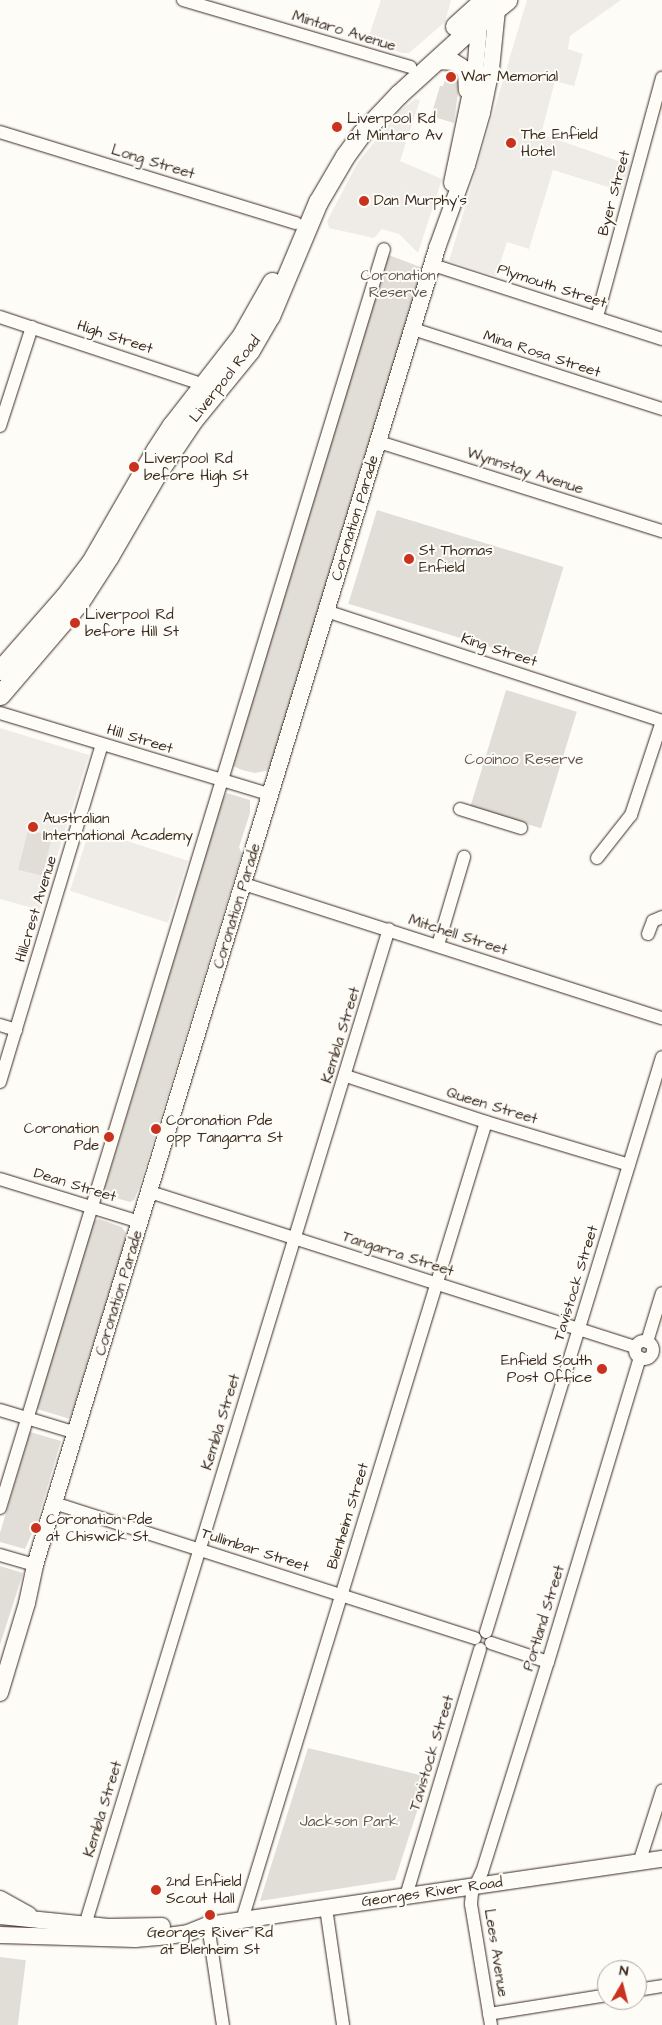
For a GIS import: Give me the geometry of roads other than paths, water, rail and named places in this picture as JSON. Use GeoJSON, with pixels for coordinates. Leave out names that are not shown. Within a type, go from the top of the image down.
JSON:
{"type":"FeatureCollection","features":[{"type":"Feature","properties":{"kind":"highway","name":"Liverpool Road"},"geometry":{"type":"LineString","coordinates":[[0,695],[78,604],[109,556],[156,475],[193,420],[260,307],[296,223],[337,144],[369,106],[410,67],[490,5]]}},
{"type":"Feature","properties":{"kind":"highway","name":"Liverpool Road"},"geometry":{"type":"LineString","coordinates":[[0,670],[64,596],[90,562],[154,451],[211,387],[250,350],[270,316],[318,202],[344,156],[385,108],[490,5]]}},
{"type":"Feature","properties":{"kind":"main road","name":"Coronation Parade"},"geometry":{"type":"LineString","coordinates":[[0,1693],[27,1603],[35,1565],[433,264],[490,5]]}},
{"type":"Feature","properties":{"kind":"main road","name":"Coronation Parade"},"geometry":{"type":"LineString","coordinates":[[438,246],[467,165],[482,113],[491,69],[490,5]]}},
{"type":"Feature","properties":{"kind":"main road"},"geometry":{"type":"LineString","coordinates":[[435,61],[454,62],[462,67],[466,73],[468,105]]}},
{"type":"Feature","properties":{"kind":"main road","name":"Coronation Parade"},"geometry":{"type":"LineString","coordinates":[[0,1661],[18,1604],[35,1565]]}},
{"type":"Feature","properties":{"kind":"main road","name":"Georges River Road"},"geometry":{"type":"LineString","coordinates":[[0,1935],[136,1939],[188,1933],[205,1926],[242,1920],[662,1859]]}},
{"type":"Feature","properties":{"kind":"main road"},"geometry":{"type":"LineString","coordinates":[[0,1900],[18,1910],[44,1920]]}},
{"type":"Feature","properties":{"kind":"main road","name":"Georges River Road"},"geometry":{"type":"LineString","coordinates":[[0,1916],[108,1927],[180,1924],[205,1926]]}},
{"type":"Feature","properties":{"kind":"street","name":"Mintaro Avenue"},"geometry":{"type":"LineString","coordinates":[[183,0],[410,67]]}},
{"type":"Feature","properties":{"kind":"street","name":"Byer Street"},"geometry":{"type":"LineString","coordinates":[[597,317],[662,78]]}},
{"type":"Feature","properties":{"kind":"street","name":"Long Street"},"geometry":{"type":"LineString","coordinates":[[0,132],[296,223]]}},
{"type":"Feature","properties":{"kind":"street"},"geometry":{"type":"LineString","coordinates":[[0,1508],[384,249]]}},
{"type":"Feature","properties":{"kind":"street","name":"Plymouth Street"},"geometry":{"type":"LineString","coordinates":[[433,264],[662,339]]}},
{"type":"Feature","properties":{"kind":"street","name":"High Street"},"geometry":{"type":"LineString","coordinates":[[0,317],[211,387]]}},
{"type":"Feature","properties":{"kind":"street"},"geometry":{"type":"LineString","coordinates":[[0,426],[32,327]]}},
{"type":"Feature","properties":{"kind":"street","name":"Mina Rosa Street"},"geometry":{"type":"LineString","coordinates":[[413,329],[662,408]]}},
{"type":"Feature","properties":{"kind":"street","name":"Wynnstay Avenue"},"geometry":{"type":"LineString","coordinates":[[379,442],[662,531]]}},
{"type":"Feature","properties":{"kind":"street","name":"King Street"},"geometry":{"type":"LineString","coordinates":[[326,611],[662,721]]}},
{"type":"Feature","properties":{"kind":"street","name":"Hill Street"},"geometry":{"type":"LineString","coordinates":[[0,714],[271,795]]}},
{"type":"Feature","properties":{"kind":"street"},"geometry":{"type":"LineString","coordinates":[[597,858],[631,815],[662,721]]}},
{"type":"Feature","properties":{"kind":"street","name":"Hillcrest Avenue"},"geometry":{"type":"LineString","coordinates":[[0,1082],[102,745]]}},
{"type":"Feature","properties":{"kind":"street"},"geometry":{"type":"LineString","coordinates":[[460,809],[521,828]]}},
{"type":"Feature","properties":{"kind":"street"},"geometry":{"type":"LineString","coordinates":[[438,945],[464,857]]}},
{"type":"Feature","properties":{"kind":"street","name":"Mitchell Street"},"geometry":{"type":"LineString","coordinates":[[244,884],[662,1018]]}},
{"type":"Feature","properties":{"kind":"street"},"geometry":{"type":"LineString","coordinates":[[648,934],[653,921],[662,917]]}},
{"type":"Feature","properties":{"kind":"street","name":"Kembla Street"},"geometry":{"type":"LineString","coordinates":[[85,1924],[346,1076],[389,929]]}},
{"type":"Feature","properties":{"kind":"street"},"geometry":{"type":"LineString","coordinates":[[0,1025],[16,1030]]}},
{"type":"Feature","properties":{"kind":"street","name":"Tavistock Street"},"geometry":{"type":"LineString","coordinates":[[406,1896],[662,1057]]}},
{"type":"Feature","properties":{"kind":"street","name":"Queen Street"},"geometry":{"type":"LineString","coordinates":[[346,1076],[486,1122],[629,1165]]}},
{"type":"Feature","properties":{"kind":"street","name":"Blenheim Street"},"geometry":{"type":"LineString","coordinates":[[242,1920],[486,1122]]}},
{"type":"Feature","properties":{"kind":"street","name":"Dean Street"},"geometry":{"type":"LineString","coordinates":[[0,1179],[140,1222]]}},
{"type":"Feature","properties":{"kind":"street","name":"Tangarra Street"},"geometry":{"type":"LineString","coordinates":[[150,1192],[647,1351]]}},
{"type":"Feature","properties":{"kind":"street","name":"Portland Street"},"geometry":{"type":"LineString","coordinates":[[476,1886],[647,1351],[662,1293]]}},
{"type":"Feature","properties":{"kind":"street"},"geometry":{"type":"LineString","coordinates":[[0,1410],[76,1433]]}},
{"type":"Feature","properties":{"kind":"street","name":"Tullimbar Street"},"geometry":{"type":"LineString","coordinates":[[54,1503],[548,1662]]}},
{"type":"Feature","properties":{"kind":"street"},"geometry":{"type":"LineString","coordinates":[[0,1555],[35,1565]]}},
{"type":"Feature","properties":{"kind":"street"},"geometry":{"type":"LineString","coordinates":[[639,1862],[662,1791]]}},
{"type":"Feature","properties":{"kind":"street","name":"Lees Avenue"},"geometry":{"type":"LineString","coordinates":[[476,1886],[471,1902],[490,2020]]}},
{"type":"Feature","properties":{"kind":"street"},"geometry":{"type":"LineString","coordinates":[[326,1908],[343,2025]]}},
{"type":"Feature","properties":{"kind":"street"},"geometry":{"type":"LineString","coordinates":[[205,1926],[223,2025]]}},
{"type":"Feature","properties":{"kind":"street"},"geometry":{"type":"LineString","coordinates":[[647,1988],[662,1986]]}},
{"type":"Feature","properties":{"kind":"street"},"geometry":{"type":"LineString","coordinates":[[490,2020],[597,1997]]}},
{"type":"Feature","properties":{"kind":"place","name":"War Memorial"},"geometry":{"type":"Point","coordinates":[451,77]}},
{"type":"Feature","properties":{"kind":"place","name":"Liverpool Rd at Mintaro Av"},"geometry":{"type":"Point","coordinates":[337,127]}},
{"type":"Feature","properties":{"kind":"place","name":"The Enfield Hotel"},"geometry":{"type":"Point","coordinates":[511,143]}},
{"type":"Feature","properties":{"kind":"place","name":"Dan Murphy's"},"geometry":{"type":"Point","coordinates":[364,201]}},
{"type":"Feature","properties":{"kind":"place","name":"Liverpool Rd before High St"},"geometry":{"type":"Point","coordinates":[134,467]}},
{"type":"Feature","properties":{"kind":"place","name":"St Thomas Enfield"},"geometry":{"type":"Point","coordinates":[409,559]}},
{"type":"Feature","properties":{"kind":"place","name":"Liverpool Rd before Hill St"},"geometry":{"type":"Point","coordinates":[75,623]}},
{"type":"Feature","properties":{"kind":"place","name":"Australian International Academy"},"geometry":{"type":"Point","coordinates":[33,827]}},
{"type":"Feature","properties":{"kind":"place","name":"Coronation Pde opp Tangarra St"},"geometry":{"type":"Point","coordinates":[156,1129]}},
{"type":"Feature","properties":{"kind":"place","name":"Coronation Pde"},"geometry":{"type":"Point","coordinates":[109,1137]}},
{"type":"Feature","properties":{"kind":"place","name":"Enfield South Post Office"},"geometry":{"type":"Point","coordinates":[602,1369]}},
{"type":"Feature","properties":{"kind":"place","name":"Coronation Pde at Chiswick St"},"geometry":{"type":"Point","coordinates":[36,1528]}},
{"type":"Feature","properties":{"kind":"place","name":"2nd Enfield Scout Hall"},"geometry":{"type":"Point","coordinates":[156,1890]}},
{"type":"Feature","properties":{"kind":"place","name":"Georges River Rd at Blenheim St"},"geometry":{"type":"Point","coordinates":[210,1915]}},
{"type":"Feature","properties":{"kind":"park label","name":"Coronation Reserve"},"geometry":{"type":"Point","coordinates":[398,284]}},
{"type":"Feature","properties":{"kind":"park label","name":"Cooinoo Reserve"},"geometry":{"type":"Point","coordinates":[524,760]}},
{"type":"Feature","properties":{"kind":"park label","name":"Jackson Park"},"geometry":{"type":"Point","coordinates":[349,1822]}}]}
